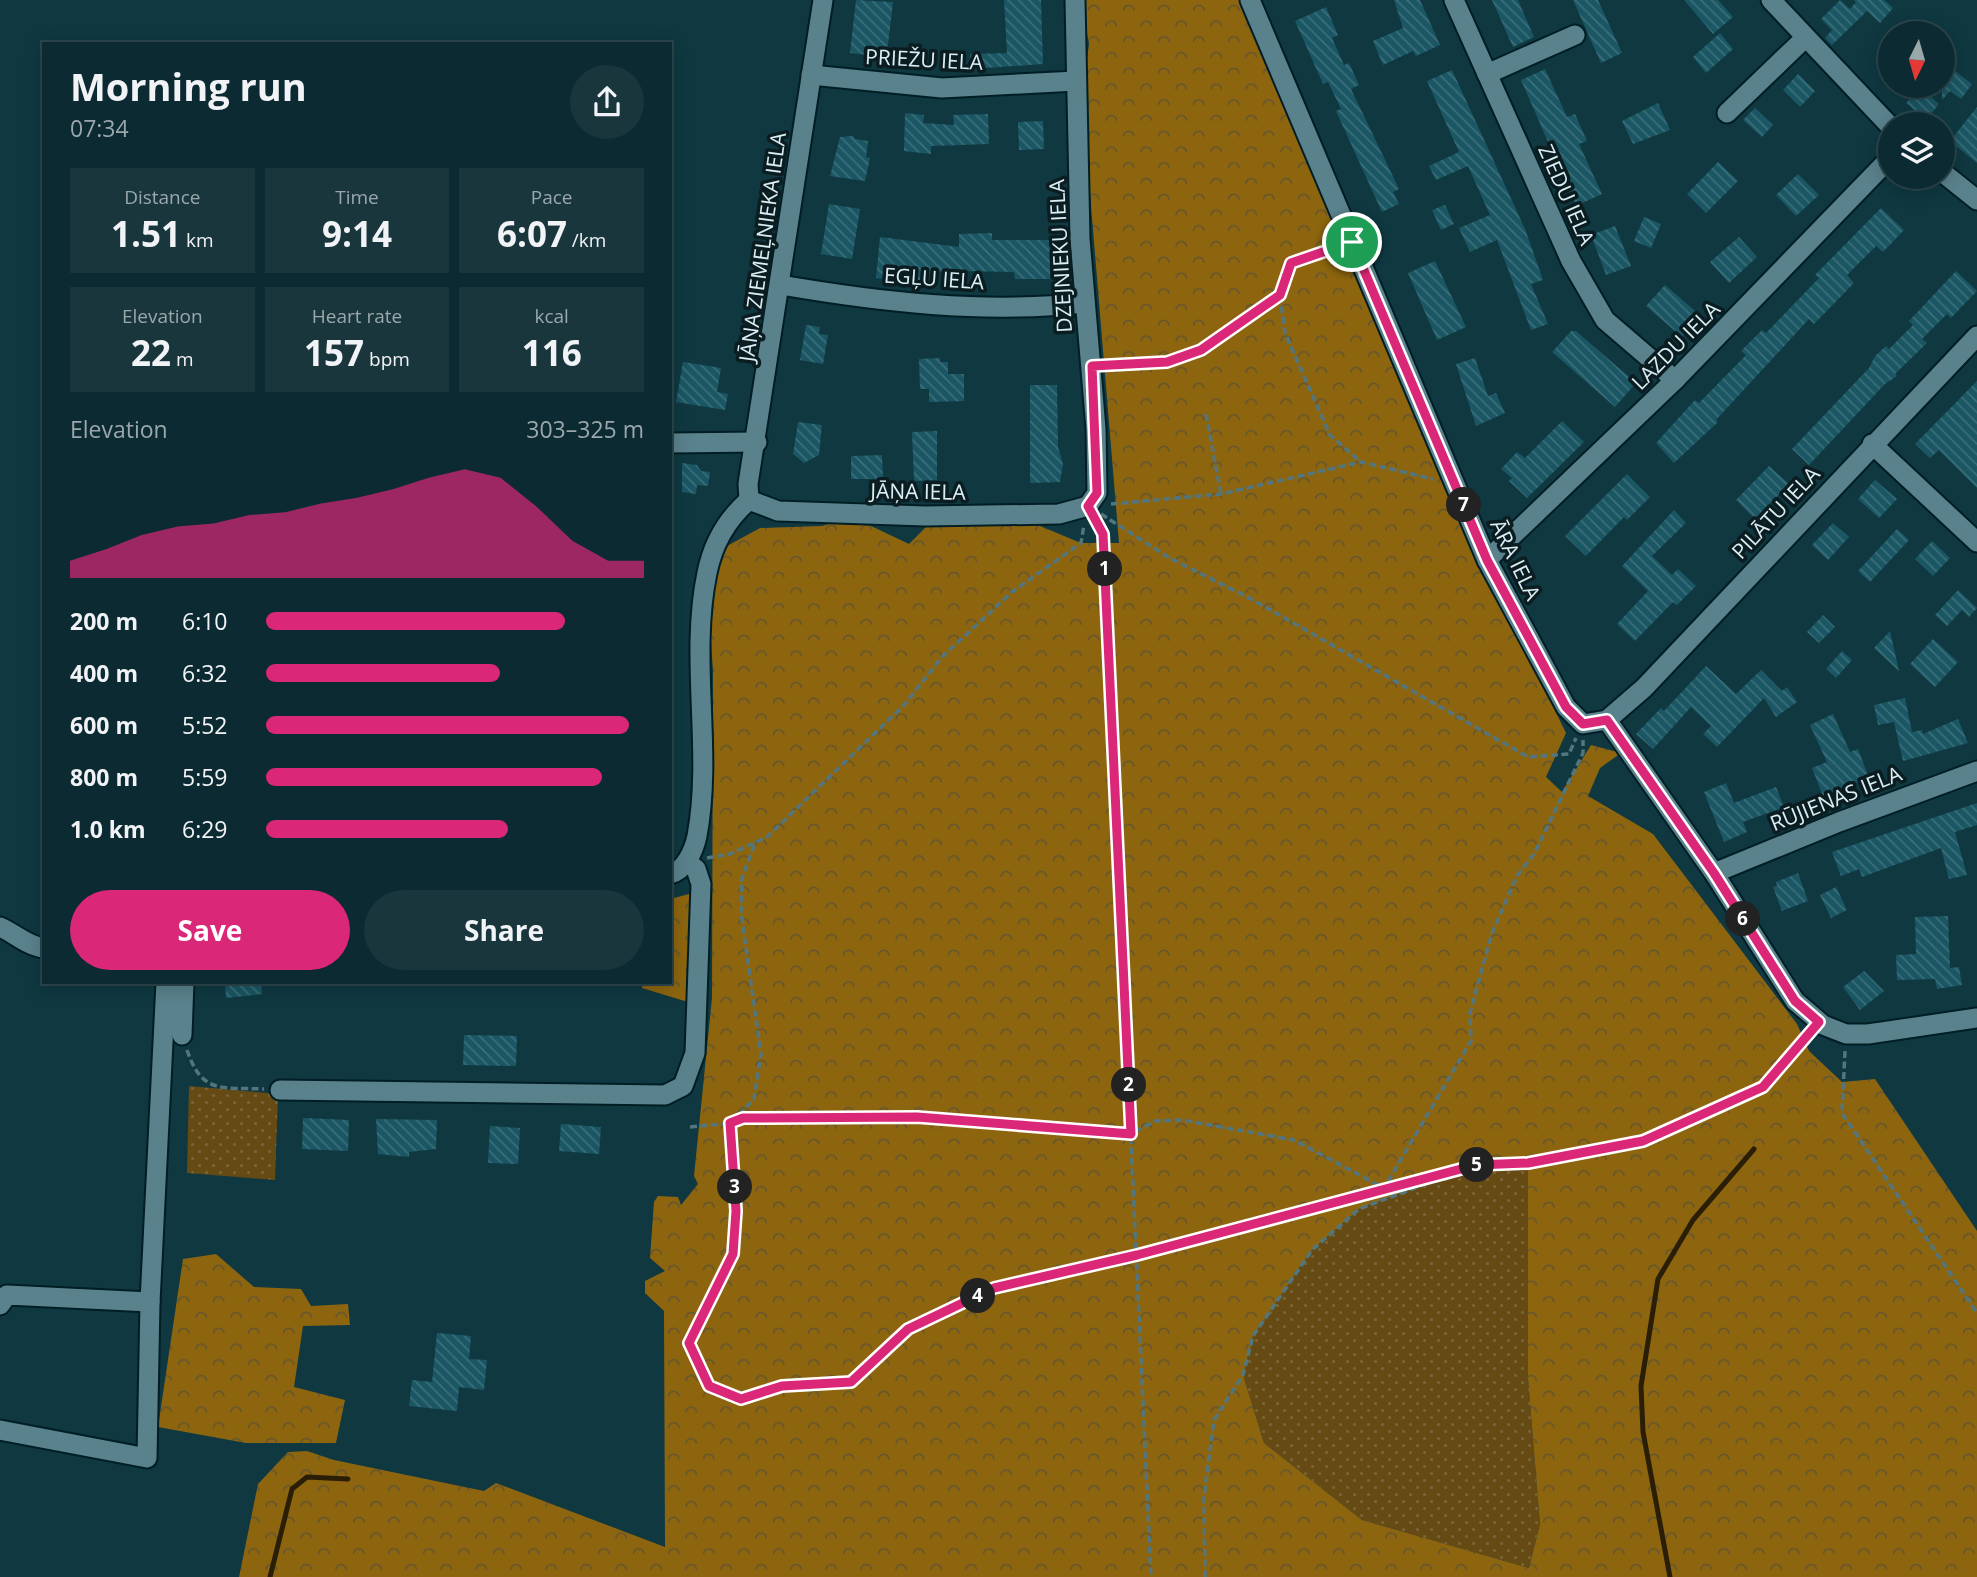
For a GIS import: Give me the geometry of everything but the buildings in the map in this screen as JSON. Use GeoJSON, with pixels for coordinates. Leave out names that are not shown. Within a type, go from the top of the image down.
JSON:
{"type":"FeatureCollection","features":[{"type":"Feature","properties":{"kind":"street","name":"JĀŅA ZIEMEĻNIEKA IELA"},"geometry":{"type":"LineString","coordinates":[[749,500],[748,484],[757,442],[823,0]]}},
{"type":"Feature","properties":{"kind":"street","name":"DZEJNIEKU IELA"},"geometry":{"type":"LineString","coordinates":[[1075,0],[1084,303],[1092,366],[1097,493],[1088,506]]}},
{"type":"Feature","properties":{"kind":"street","name":"ĀRA IELA"},"geometry":{"type":"LineString","coordinates":[[1250,0],[1487,560],[1566,707],[1583,724]]}},
{"type":"Feature","properties":{"kind":"street","name":"ZIEDU IELA"},"geometry":{"type":"LineString","coordinates":[[1454,0],[1571,261],[1605,320],[1675,380]]}},
{"type":"Feature","properties":{"kind":"street"},"geometry":{"type":"LineString","coordinates":[[1771,0],[1878,114]]}},
{"type":"Feature","properties":{"kind":"street"},"geometry":{"type":"LineString","coordinates":[[1487,74],[1575,35]]}},
{"type":"Feature","properties":{"kind":"street"},"geometry":{"type":"LineString","coordinates":[[1727,113],[1805,38]]}},
{"type":"Feature","properties":{"kind":"street","name":"PRIEŽU IELA"},"geometry":{"type":"LineString","coordinates":[[811,75],[942,88],[1076,81]]}},
{"type":"Feature","properties":{"kind":"street","name":"LAZDU IELA"},"geometry":{"type":"LineString","coordinates":[[1487,560],[1675,380],[1878,170]]}},
{"type":"Feature","properties":{"kind":"street"},"geometry":{"type":"LineString","coordinates":[[1955,182],[1977,200]]}},
{"type":"Feature","properties":{"kind":"street","name":"EGĻU IELA"},"geometry":{"type":"LineString","coordinates":[[781,285],[839,295],[928,303],[1043,308],[1084,303]]}},
{"type":"Feature","properties":{"kind":"street","name":"PILĀTU IELA"},"geometry":{"type":"LineString","coordinates":[[1607,720],[1653,678],[1872,444],[1977,337]]}},
{"type":"Feature","properties":{"kind":"street"},"geometry":{"type":"LineString","coordinates":[[672,443],[757,442]]}},
{"type":"Feature","properties":{"kind":"street"},"geometry":{"type":"LineString","coordinates":[[1872,444],[1977,542]]}},
{"type":"Feature","properties":{"kind":"street"},"geometry":{"type":"LineString","coordinates":[[672,873],[687,862],[696,839],[700,806],[701,638],[707,573],[719,537],[731,516],[749,500]]}},
{"type":"Feature","properties":{"kind":"street","name":"JĀŅA IELA"},"geometry":{"type":"LineString","coordinates":[[749,500],[778,511],[925,516],[1059,514],[1088,506]]}},
{"type":"Feature","properties":{"kind":"street"},"geometry":{"type":"LineString","coordinates":[[1583,724],[1607,720],[1714,873],[1795,1001],[1821,1023],[1846,1034],[1868,1034],[1977,1018]]}},
{"type":"Feature","properties":{"kind":"street","name":"RŪJIENAS IELA"},"geometry":{"type":"LineString","coordinates":[[1714,873],[1839,821],[1977,771]]}},
{"type":"Feature","properties":{"kind":"street"},"geometry":{"type":"LineString","coordinates":[[280,1090],[665,1095],[683,1086],[695,1054],[701,884],[695,869],[687,862]]}},
{"type":"Feature","properties":{"kind":"street"},"geometry":{"type":"LineString","coordinates":[[0,927],[18,934],[39,948]]}},
{"type":"Feature","properties":{"kind":"street"},"geometry":{"type":"LineString","coordinates":[[0,1430],[147,1458],[150,1302],[166,984]]}},
{"type":"Feature","properties":{"kind":"street"},"geometry":{"type":"LineString","coordinates":[[182,1035],[184,984]]}},
{"type":"Feature","properties":{"kind":"street"},"geometry":{"type":"LineString","coordinates":[[0,1305],[6,1295],[150,1302]]}},
{"type":"Feature","properties":{"kind":"path"},"geometry":{"type":"LineString","coordinates":[[1352,242],[1291,263],[1280,295],[1285,333],[1330,435],[1362,461],[1422,478],[1454,482]]}},
{"type":"Feature","properties":{"kind":"path"},"geometry":{"type":"LineString","coordinates":[[1092,366],[1167,362],[1201,350],[1280,295]]}},
{"type":"Feature","properties":{"kind":"path"},"geometry":{"type":"LineString","coordinates":[[1206,414],[1221,494]]}},
{"type":"Feature","properties":{"kind":"path"},"geometry":{"type":"LineString","coordinates":[[1088,506],[1221,494],[1362,461]]}},
{"type":"Feature","properties":{"kind":"path"},"geometry":{"type":"LineString","coordinates":[[1088,506],[1168,557],[1255,601],[1528,757],[1569,754],[1583,724]]}},
{"type":"Feature","properties":{"kind":"path"},"geometry":{"type":"LineString","coordinates":[[687,862],[730,854],[767,837],[905,704],[942,657],[1002,601],[1081,543],[1088,506]]}},
{"type":"Feature","properties":{"kind":"path"},"geometry":{"type":"LineString","coordinates":[[1088,506],[1103,534],[1151,1577]]}},
{"type":"Feature","properties":{"kind":"path"},"geometry":{"type":"LineString","coordinates":[[1384,1188],[1471,1041],[1470,1013],[1492,933],[1517,876],[1534,854],[1583,753],[1583,724]]}},
{"type":"Feature","properties":{"kind":"path"},"geometry":{"type":"LineString","coordinates":[[755,843],[743,878],[741,912],[761,1054],[754,1099],[730,1123],[736,1211],[733,1254],[689,1343],[709,1386],[741,1399],[782,1386],[851,1382],[908,1329],[994,1288],[1137,1255],[1476,1165],[1528,1163],[1643,1141],[1763,1087],[1821,1023]]}},
{"type":"Feature","properties":{"kind":"path"},"geometry":{"type":"LineString","coordinates":[[1846,1034],[1842,1113],[1977,1312]]}},
{"type":"Feature","properties":{"kind":"path"},"geometry":{"type":"LineString","coordinates":[[182,1035],[195,1072],[215,1087],[280,1090]]}},
{"type":"Feature","properties":{"kind":"path"},"geometry":{"type":"LineString","coordinates":[[690,1127],[730,1123],[743,1118],[917,1117],[1131,1134],[1156,1121],[1182,1120],[1294,1140],[1384,1188]]}},
{"type":"Feature","properties":{"kind":"path"},"geometry":{"type":"LineString","coordinates":[[1205,1577],[1204,1497],[1214,1420],[1243,1375],[1253,1336],[1312,1250],[1359,1209],[1476,1165]]}},
{"type":"Feature","properties":{"kind":"shaded area"},"geometry":{"type":"Polygon","coordinates":[[[189,1086],[278,1094],[275,1180],[187,1173],[189,1086]]]}},
{"type":"Feature","properties":{"kind":"shaded area"},"geometry":{"type":"Polygon","coordinates":[[[1528,1162],[1528,1378],[1540,1524],[1529,1568],[1362,1520],[1264,1443],[1243,1375],[1253,1336],[1312,1250],[1359,1209],[1476,1165],[1528,1162]]]}},
{"type":"Feature","properties":{"kind":"green space"},"geometry":{"type":"Polygon","coordinates":[[[1081,0],[1240,0],[1481,559],[1566,733],[1546,777],[1562,792],[1591,745],[1621,753],[1600,768],[1588,796],[1653,834],[1797,1024],[1809,1051],[1842,1082],[1875,1079],[1977,1231],[1977,1577],[239,1577],[258,1484],[288,1452],[307,1451],[334,1460],[484,1491],[496,1483],[665,1547],[664,1311],[645,1293],[645,1281],[665,1271],[650,1258],[654,1202],[658,1196],[678,1197],[681,1205],[698,1184],[694,1176],[712,998],[713,671],[709,613],[718,551],[760,528],[822,526],[852,517],[909,544],[933,520],[1016,516],[1081,543],[1119,543],[1082,97],[1089,44],[1081,0]],[[1528,1162],[1476,1165],[1359,1209],[1312,1250],[1253,1336],[1243,1375],[1264,1443],[1362,1520],[1529,1568],[1540,1524],[1528,1378],[1528,1162]]]}},
{"type":"Feature","properties":{"kind":"green space"},"geometry":{"type":"Polygon","coordinates":[[[693,893],[688,1002],[642,988],[642,984],[672,984],[672,898],[693,893]]]}},
{"type":"Feature","properties":{"kind":"green space"},"geometry":{"type":"Polygon","coordinates":[[[216,1254],[254,1287],[301,1289],[311,1306],[348,1304],[350,1325],[303,1326],[294,1387],[345,1400],[336,1443],[246,1443],[158,1427],[183,1259],[216,1254]]]}},
{"type":"Feature","properties":{"kind":"waterway"},"geometry":{"type":"LineString","coordinates":[[1670,1577],[1643,1432],[1641,1386],[1658,1279],[1693,1220],[1754,1149]]}},
{"type":"Feature","properties":{"kind":"waterway"},"geometry":{"type":"LineString","coordinates":[[270,1577],[292,1489],[307,1477],[348,1479]]}},
{"type":"Feature","properties":{"kind":"route"},"geometry":{"type":"LineString","coordinates":[[1352,242],[1487,560],[1566,707],[1583,724],[1607,720],[1714,873],[1795,1001],[1819,1022],[1763,1087],[1643,1141],[1528,1163],[1476,1165],[1137,1255],[994,1288],[908,1329],[851,1382],[782,1386],[741,1399],[709,1386],[689,1343],[733,1254],[736,1211],[730,1123],[743,1118],[917,1117],[1131,1134],[1103,534],[1088,506],[1097,493],[1092,366],[1167,362],[1201,350],[1280,295],[1291,263],[1352,242]]}}]}
